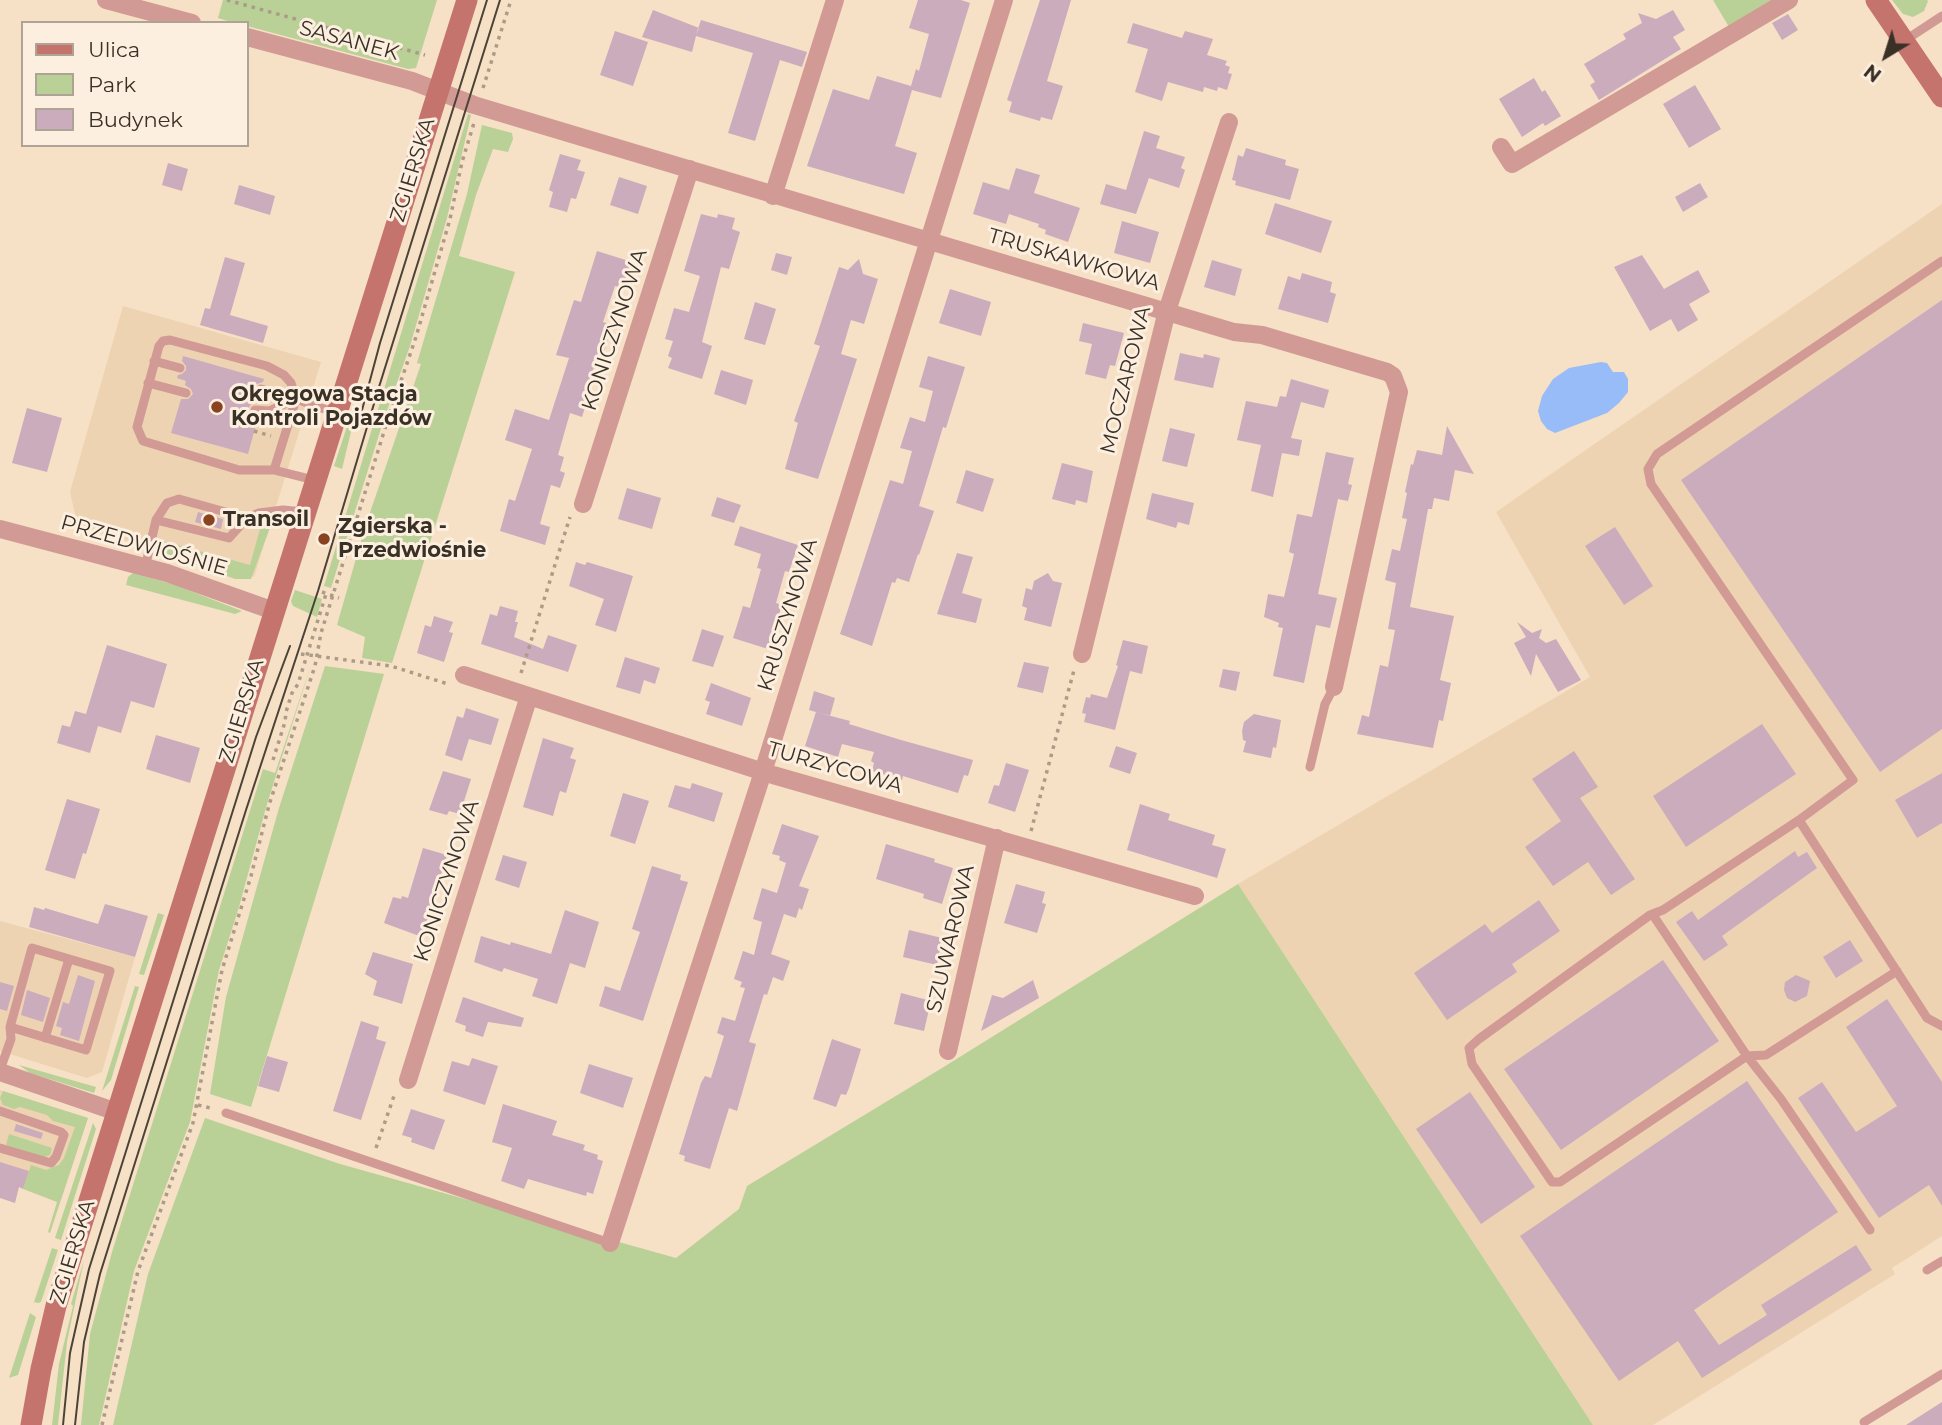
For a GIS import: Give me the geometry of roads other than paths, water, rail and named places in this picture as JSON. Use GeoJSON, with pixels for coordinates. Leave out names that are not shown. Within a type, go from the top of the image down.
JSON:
{"type":"FeatureCollection","features":[{"type":"Feature","properties":{"kind":"main road","name":"ZGIERSKA"},"geometry":{"type":"LineString","coordinates":[[31,1425],[54,1315],[314,480],[467,0]]}},
{"type":"Feature","properties":{"kind":"main road"},"geometry":{"type":"LineString","coordinates":[[1876,0],[1942,97]]}},
{"type":"Feature","properties":{"kind":"street"},"geometry":{"type":"LineString","coordinates":[[106,0],[185,21]]}},
{"type":"Feature","properties":{"kind":"street"},"geometry":{"type":"LineString","coordinates":[[773,196],[835,0]]}},
{"type":"Feature","properties":{"kind":"street","name":"KRUSZYNOWA"},"geometry":{"type":"LineString","coordinates":[[610,1243],[763,772],[1004,0]]}},
{"type":"Feature","properties":{"kind":"street"},"geometry":{"type":"LineString","coordinates":[[1501,147],[1512,164],[1789,0]]}},
{"type":"Feature","properties":{"kind":"street","name":"SASANEK"},"geometry":{"type":"LineString","coordinates":[[248,37],[412,81],[438,91]]}},
{"type":"Feature","properties":{"kind":"street","name":"TRUSKAWKOWA"},"geometry":{"type":"LineString","coordinates":[[438,91],[474,105],[773,196],[1234,332],[1262,335],[1378,368],[1392,376],[1399,392],[1334,687]]}},
{"type":"Feature","properties":{"kind":"street","name":"MOCZAROWA"},"geometry":{"type":"LineString","coordinates":[[1082,654],[1167,311],[1229,122]]}},
{"type":"Feature","properties":{"kind":"street","name":"KONICZYNOWA"},"geometry":{"type":"LineString","coordinates":[[583,504],[690,169]]}},
{"type":"Feature","properties":{"kind":"street","name":"PRZEDWIOŚNIE"},"geometry":{"type":"LineString","coordinates":[[0,529],[184,579],[274,611]]}},
{"type":"Feature","properties":{"kind":"street","name":"TURZYCOWA"},"geometry":{"type":"LineString","coordinates":[[464,675],[763,772],[1195,896]]}},
{"type":"Feature","properties":{"kind":"street","name":"KONICZYNOWA"},"geometry":{"type":"LineString","coordinates":[[408,1080],[522,694]]}},
{"type":"Feature","properties":{"kind":"street","name":"SZUWAROWA"},"geometry":{"type":"LineString","coordinates":[[948,1051],[998,838]]}},
{"type":"Feature","properties":{"kind":"street"},"geometry":{"type":"LineString","coordinates":[[0,1071],[117,1112]]}},
{"type":"Feature","properties":{"kind":"lane"},"geometry":{"type":"LineString","coordinates":[[1904,41],[1942,16]]}},
{"type":"Feature","properties":{"kind":"lane"},"geometry":{"type":"LineString","coordinates":[[1897,971],[1766,1055],[1746,1056],[1560,1182],[1552,1182],[1472,1064],[1469,1048],[1479,1039],[1650,915],[1799,820],[1853,780],[1651,484],[1648,469],[1657,454],[1942,261]]}},
{"type":"Feature","properties":{"kind":"lane"},"geometry":{"type":"LineString","coordinates":[[274,470],[296,399],[291,383],[284,375],[267,366],[163,341],[154,361],[137,427],[143,441],[239,470],[274,470],[314,480]]}},
{"type":"Feature","properties":{"kind":"lane"},"geometry":{"type":"LineString","coordinates":[[154,361],[180,368]]}},
{"type":"Feature","properties":{"kind":"lane"},"geometry":{"type":"LineString","coordinates":[[148,383],[187,393]]}},
{"type":"Feature","properties":{"kind":"lane"},"geometry":{"type":"LineString","coordinates":[[261,389],[336,413]]}},
{"type":"Feature","properties":{"kind":"lane"},"geometry":{"type":"LineString","coordinates":[[255,410],[269,411],[296,399]]}},
{"type":"Feature","properties":{"kind":"lane"},"geometry":{"type":"LineString","coordinates":[[145,568],[156,520],[167,503],[179,499],[247,518]]}},
{"type":"Feature","properties":{"kind":"lane"},"geometry":{"type":"LineString","coordinates":[[156,520],[229,538],[247,518],[271,510],[304,512]]}},
{"type":"Feature","properties":{"kind":"lane"},"geometry":{"type":"LineString","coordinates":[[1310,767],[1325,704],[1334,687]]}},
{"type":"Feature","properties":{"kind":"lane"},"geometry":{"type":"LineString","coordinates":[[1799,820],[1927,1018],[1942,1026]]}},
{"type":"Feature","properties":{"kind":"lane"},"geometry":{"type":"LineString","coordinates":[[1653,915],[1746,1056],[1782,1099],[1870,1230]]}},
{"type":"Feature","properties":{"kind":"lane"},"geometry":{"type":"LineString","coordinates":[[0,1071],[11,1039],[9,1027],[32,948],[110,971],[86,1050],[9,1027]]}},
{"type":"Feature","properties":{"kind":"lane"},"geometry":{"type":"LineString","coordinates":[[45,1038],[69,959]]}},
{"type":"Feature","properties":{"kind":"lane"},"geometry":{"type":"LineString","coordinates":[[0,1111],[64,1135],[51,1163],[0,1148]]}},
{"type":"Feature","properties":{"kind":"lane"},"geometry":{"type":"LineString","coordinates":[[226,1113],[372,1160],[610,1243]]}},
{"type":"Feature","properties":{"kind":"lane"},"geometry":{"type":"LineString","coordinates":[[1927,1270],[1942,1261]]}},
{"type":"Feature","properties":{"kind":"lane"},"geometry":{"type":"LineString","coordinates":[[1864,1422],[1942,1374]]}},
{"type":"Feature","properties":{"kind":"water"},"geometry":{"type":"Polygon","coordinates":[[[1607,363],[1613,372],[1624,372],[1628,379],[1628,392],[1607,413],[1555,433],[1547,429],[1538,411],[1542,396],[1553,379],[1569,368],[1607,363]]]}},
{"type":"Feature","properties":{"kind":"tram line"},"geometry":{"type":"LineString","coordinates":[[358,425],[380,343],[487,0]]}},
{"type":"Feature","properties":{"kind":"tram line"},"geometry":{"type":"LineString","coordinates":[[75,1425],[84,1342],[100,1274],[318,591],[500,0]]}},
{"type":"Feature","properties":{"kind":"tram line"},"geometry":{"type":"LineString","coordinates":[[63,1425],[70,1353],[89,1269],[256,737],[290,646]]}},
{"type":"Feature","properties":{"kind":"place","name":"Okręgowa Stacja Kontroli Pojazdów"},"geometry":{"type":"Point","coordinates":[217,407]}},
{"type":"Feature","properties":{"kind":"place","name":"Transoil"},"geometry":{"type":"Point","coordinates":[209,520]}},
{"type":"Feature","properties":{"kind":"place","name":"Zgierska - Przedwiośnie"},"geometry":{"type":"Point","coordinates":[324,539]}}]}
